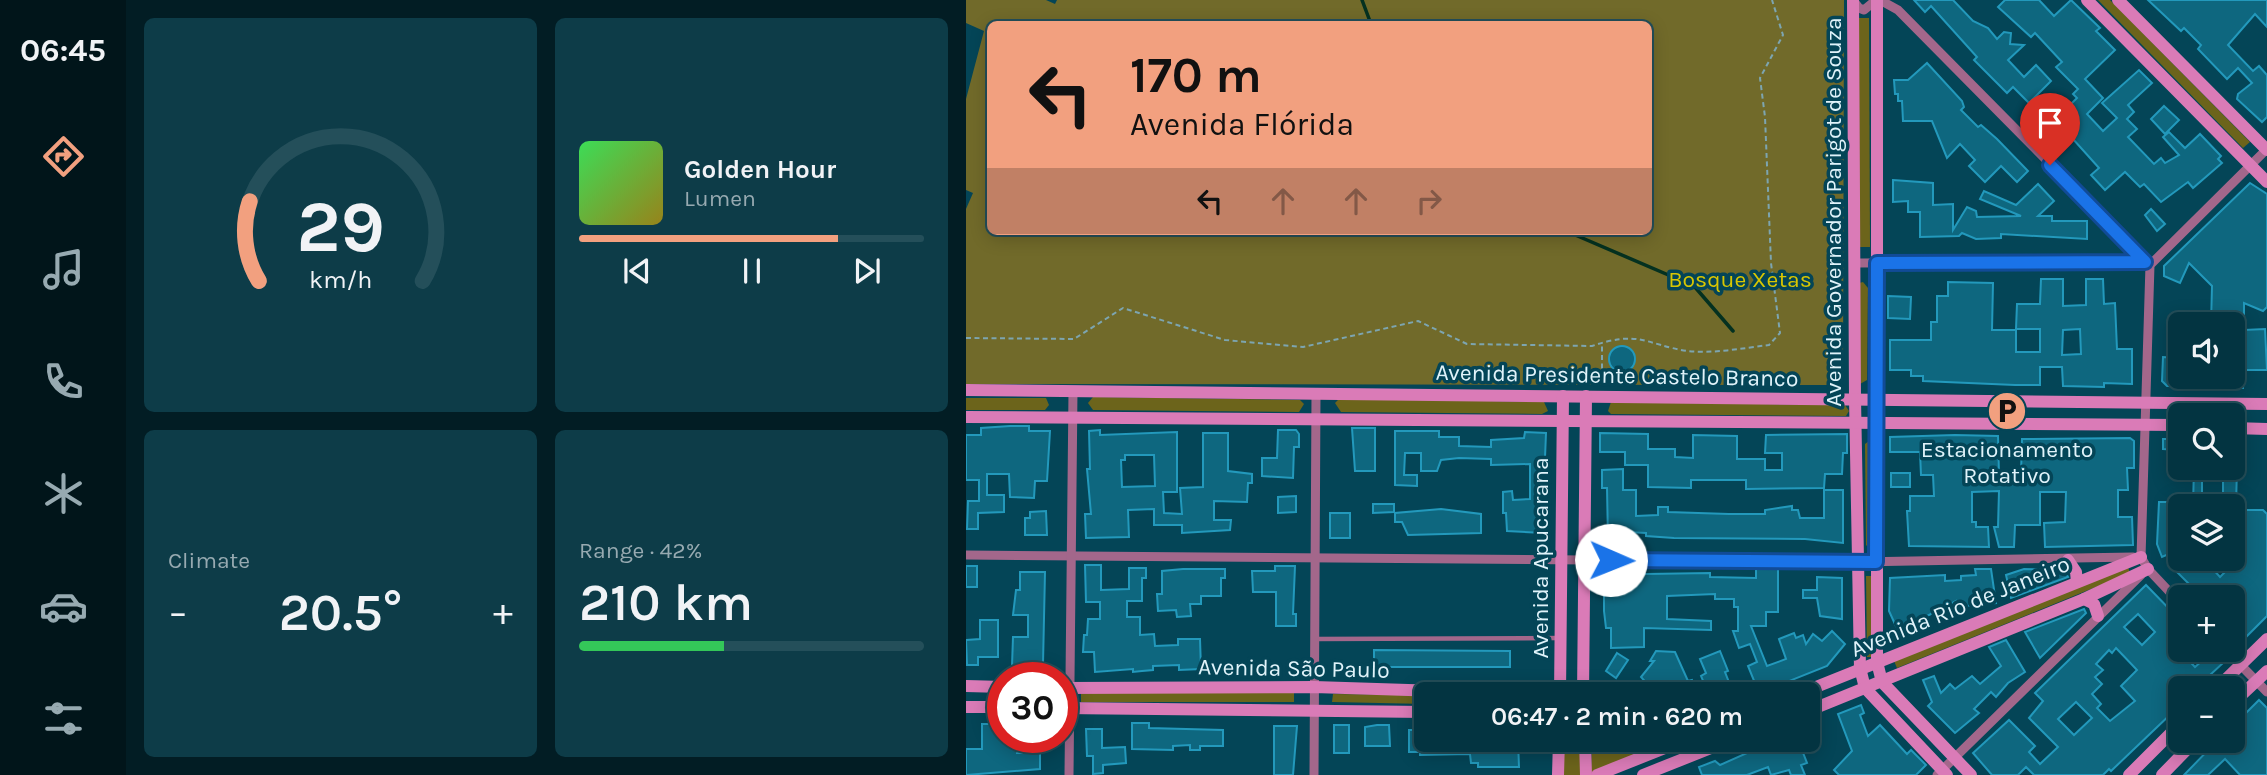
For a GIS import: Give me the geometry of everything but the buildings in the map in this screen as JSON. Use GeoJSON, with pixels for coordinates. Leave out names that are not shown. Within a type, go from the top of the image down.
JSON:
{"type":"FeatureCollection","features":[{"type":"Feature","properties":{"kind":"street"},"geometry":{"type":"LineString","coordinates":[[1853,0],[1858,8],[1864,10],[1878,0],[1899,10],[2147,264],[2144,563],[2098,617],[1954,758],[1942,774],[1865,688]]}},
{"type":"Feature","properties":{"kind":"street","name":"Avenida Governador Parigot de Souza"},"geometry":{"type":"LineString","coordinates":[[1853,0],[1855,424],[1860,668],[1865,688]]}},
{"type":"Feature","properties":{"kind":"street","name":"Avenida Governador Parigot de Souza"},"geometry":{"type":"LineString","coordinates":[[1878,0],[1876,562],[1877,662],[1882,682]]}},
{"type":"Feature","properties":{"kind":"street"},"geometry":{"type":"LineString","coordinates":[[2087,0],[2267,182]]}},
{"type":"Feature","properties":{"kind":"street"},"geometry":{"type":"LineString","coordinates":[[1854,263],[2147,264],[2267,149],[2118,0]]}},
{"type":"Feature","properties":{"kind":"street","name":"Avenida Presidente Castelo Branco"},"geometry":{"type":"LineString","coordinates":[[966,390],[2115,401],[2168,406]]}},
{"type":"Feature","properties":{"kind":"street"},"geometry":{"type":"LineString","coordinates":[[1068,662],[1073,391]]}},
{"type":"Feature","properties":{"kind":"street"},"geometry":{"type":"LineString","coordinates":[[1314,775],[1316,393]]}},
{"type":"Feature","properties":{"kind":"street","name":"Avenida Apucarana"},"geometry":{"type":"LineString","coordinates":[[1560,682],[1563,396]]}},
{"type":"Feature","properties":{"kind":"street","name":"Avenida Apucarana"},"geometry":{"type":"LineString","coordinates":[[1583,682],[1585,421],[1590,396]]}},
{"type":"Feature","properties":{"kind":"street"},"geometry":{"type":"LineString","coordinates":[[2114,424],[2122,416],[2122,410],[2115,401]]}},
{"type":"Feature","properties":{"kind":"street","name":"Avenida Presidente Castelo Branco"},"geometry":{"type":"LineString","coordinates":[[2245,405],[2267,404]]}},
{"type":"Feature","properties":{"kind":"street","name":"Avenida Presidente Castelo Branco"},"geometry":{"type":"LineString","coordinates":[[966,417],[1315,417],[1855,424],[2168,425]]}},
{"type":"Feature","properties":{"kind":"street"},"geometry":{"type":"LineString","coordinates":[[2245,428],[2267,429]]}},
{"type":"Feature","properties":{"kind":"street"},"geometry":{"type":"LineString","coordinates":[[966,555],[1858,562],[2068,560],[2144,563],[2168,590]]}},
{"type":"Feature","properties":{"kind":"street"},"geometry":{"type":"LineString","coordinates":[[2068,560],[2076,572],[2077,582]]}},
{"type":"Feature","properties":{"kind":"street","name":"Avenida Rio de Janeiro"},"geometry":{"type":"LineString","coordinates":[[1820,685],[2077,582],[2144,563]]}},
{"type":"Feature","properties":{"kind":"street","name":"Avenida Rio de Janeiro"},"geometry":{"type":"LineString","coordinates":[[1820,706],[2084,598],[2144,563]]}},
{"type":"Feature","properties":{"kind":"street"},"geometry":{"type":"LineString","coordinates":[[2084,598],[2094,604],[2098,617]]}},
{"type":"Feature","properties":{"kind":"street"},"geometry":{"type":"LineString","coordinates":[[2229,676],[2267,639]]}},
{"type":"Feature","properties":{"kind":"street"},"geometry":{"type":"LineString","coordinates":[[2237,662],[2267,692]]}},
{"type":"Feature","properties":{"kind":"street"},"geometry":{"type":"LineString","coordinates":[[2245,692],[2267,671]]}},
{"type":"Feature","properties":{"kind":"street"},"geometry":{"type":"LineString","coordinates":[[1882,682],[1971,775]]}},
{"type":"Feature","properties":{"kind":"street"},"geometry":{"type":"LineString","coordinates":[[966,687],[987,687]]}},
{"type":"Feature","properties":{"kind":"street","name":"Avenida São Paulo"},"geometry":{"type":"LineString","coordinates":[[1078,688],[1314,687],[1414,690]]}},
{"type":"Feature","properties":{"kind":"street"},"geometry":{"type":"LineString","coordinates":[[966,707],[987,707]]}},
{"type":"Feature","properties":{"kind":"street","name":"Avenida São Paulo"},"geometry":{"type":"LineString","coordinates":[[1078,708],[1414,712]]}},
{"type":"Feature","properties":{"kind":"street"},"geometry":{"type":"LineString","coordinates":[[2129,775],[2168,736]]}},
{"type":"Feature","properties":{"kind":"street"},"geometry":{"type":"LineString","coordinates":[[1558,775],[1559,752]]}},
{"type":"Feature","properties":{"kind":"street"},"geometry":{"type":"LineString","coordinates":[[1585,752],[1586,775]]}},
{"type":"Feature","properties":{"kind":"street"},"geometry":{"type":"LineString","coordinates":[[1597,775],[1645,752]]}},
{"type":"Feature","properties":{"kind":"street"},"geometry":{"type":"LineString","coordinates":[[1663,752],[1671,770]]}},
{"type":"Feature","properties":{"kind":"street"},"geometry":{"type":"LineString","coordinates":[[1643,775],[1671,770],[1707,752]]}},
{"type":"Feature","properties":{"kind":"street"},"geometry":{"type":"LineString","coordinates":[[1068,753],[1069,775]]}},
{"type":"Feature","properties":{"kind":"street"},"geometry":{"type":"LineString","coordinates":[[2162,775],[2183,753]]}},
{"type":"Feature","properties":{"kind":"lane"},"geometry":{"type":"LineString","coordinates":[[1314,639],[1561,638]]}},
{"type":"Feature","properties":{"kind":"path"},"geometry":{"type":"LineString","coordinates":[[966,338],[1074,339],[1123,308],[1225,340],[1303,347],[1419,321],[1468,344],[1592,346],[1640,337],[1689,351],[1769,345],[1780,333],[1771,263],[1765,117],[1760,78],[1783,35],[1772,0]]}},
{"type":"Feature","properties":{"kind":"path"},"geometry":{"type":"LineString","coordinates":[[1590,396],[1602,371],[1602,342]]}},
{"type":"Feature","properties":{"kind":"shaded area"},"geometry":{"type":"Polygon","coordinates":[[[2098,0],[2110,0],[2250,142],[2243,148],[2098,0]]]}},
{"type":"Feature","properties":{"kind":"shaded area"},"geometry":{"type":"Polygon","coordinates":[[[1858,18],[1869,18],[1870,247],[1858,247],[1858,18]]]}},
{"type":"Feature","properties":{"kind":"shaded area"},"geometry":{"type":"Polygon","coordinates":[[[1863,282],[1868,288],[1867,380],[1860,384],[1859,283],[1863,282]]]}},
{"type":"Feature","properties":{"kind":"shaded area"},"geometry":{"type":"Polygon","coordinates":[[[1093,397],[1300,400],[1304,404],[1299,412],[1093,410],[1088,403],[1093,397]]]}},
{"type":"Feature","properties":{"kind":"shaded area"},"geometry":{"type":"Polygon","coordinates":[[[966,398],[1046,398],[1049,405],[1045,410],[966,410],[966,398]]]}},
{"type":"Feature","properties":{"kind":"shaded area"},"geometry":{"type":"Polygon","coordinates":[[[1340,398],[1544,402],[1548,411],[1542,414],[1341,412],[1335,403],[1340,398]]]}},
{"type":"Feature","properties":{"kind":"shaded area"},"geometry":{"type":"Polygon","coordinates":[[[1611,402],[1845,405],[1849,411],[1846,416],[1611,414],[1608,411],[1611,402]]]}},
{"type":"Feature","properties":{"kind":"shaded area"},"geometry":{"type":"Polygon","coordinates":[[[1872,442],[1873,547],[1869,548],[1866,545],[1865,444],[1872,442]]]}},
{"type":"Feature","properties":{"kind":"shaded area"},"geometry":{"type":"Polygon","coordinates":[[[2128,567],[2130,573],[1897,668],[1894,661],[2128,567]]]}},
{"type":"Feature","properties":{"kind":"shaded area"},"geometry":{"type":"Polygon","coordinates":[[[1866,576],[1873,576],[1873,657],[1867,657],[1866,576]]]}},
{"type":"Feature","properties":{"kind":"shaded area"},"geometry":{"type":"Polygon","coordinates":[[[1081,692],[1294,693],[1294,702],[1081,702],[1081,692]]]}},
{"type":"Feature","properties":{"kind":"shaded area"},"geometry":{"type":"Polygon","coordinates":[[[1333,694],[1414,695],[1414,704],[1332,702],[1333,694]]]}},
{"type":"Feature","properties":{"kind":"shaded area"},"geometry":{"type":"Polygon","coordinates":[[[1564,752],[1584,752],[1583,775],[1563,775],[1564,752]]]}},
{"type":"Feature","properties":{"kind":"shaded area"},"geometry":{"type":"Polygon","coordinates":[[[1592,752],[1642,752],[1591,773],[1592,752]]]}},
{"type":"Feature","properties":{"kind":"green space","name":"Bosque Xetas"},"geometry":{"type":"Polygon","coordinates":[[[966,0],[1046,0],[1055,4],[1057,0],[1844,0],[1843,380],[1836,385],[966,384],[966,209],[973,193],[966,190],[966,99],[984,31],[966,23],[966,0]]]}},
{"type":"Feature","properties":{"kind":"waterway"},"geometry":{"type":"LineString","coordinates":[[1362,0],[1370,21]]}},
{"type":"Feature","properties":{"kind":"waterway"},"geometry":{"type":"LineString","coordinates":[[1575,235],[1694,286],[1733,331]]}},
{"type":"Feature","properties":{"kind":"place","name":"Estacionamento Rotativo"},"geometry":{"type":"Point","coordinates":[2007,411]}},
{"type":"Feature","properties":{"kind":"route"},"geometry":{"type":"LineString","coordinates":[[1611,560],[1876,562],[1877,263],[2145,262],[2050,165]]}}]}
